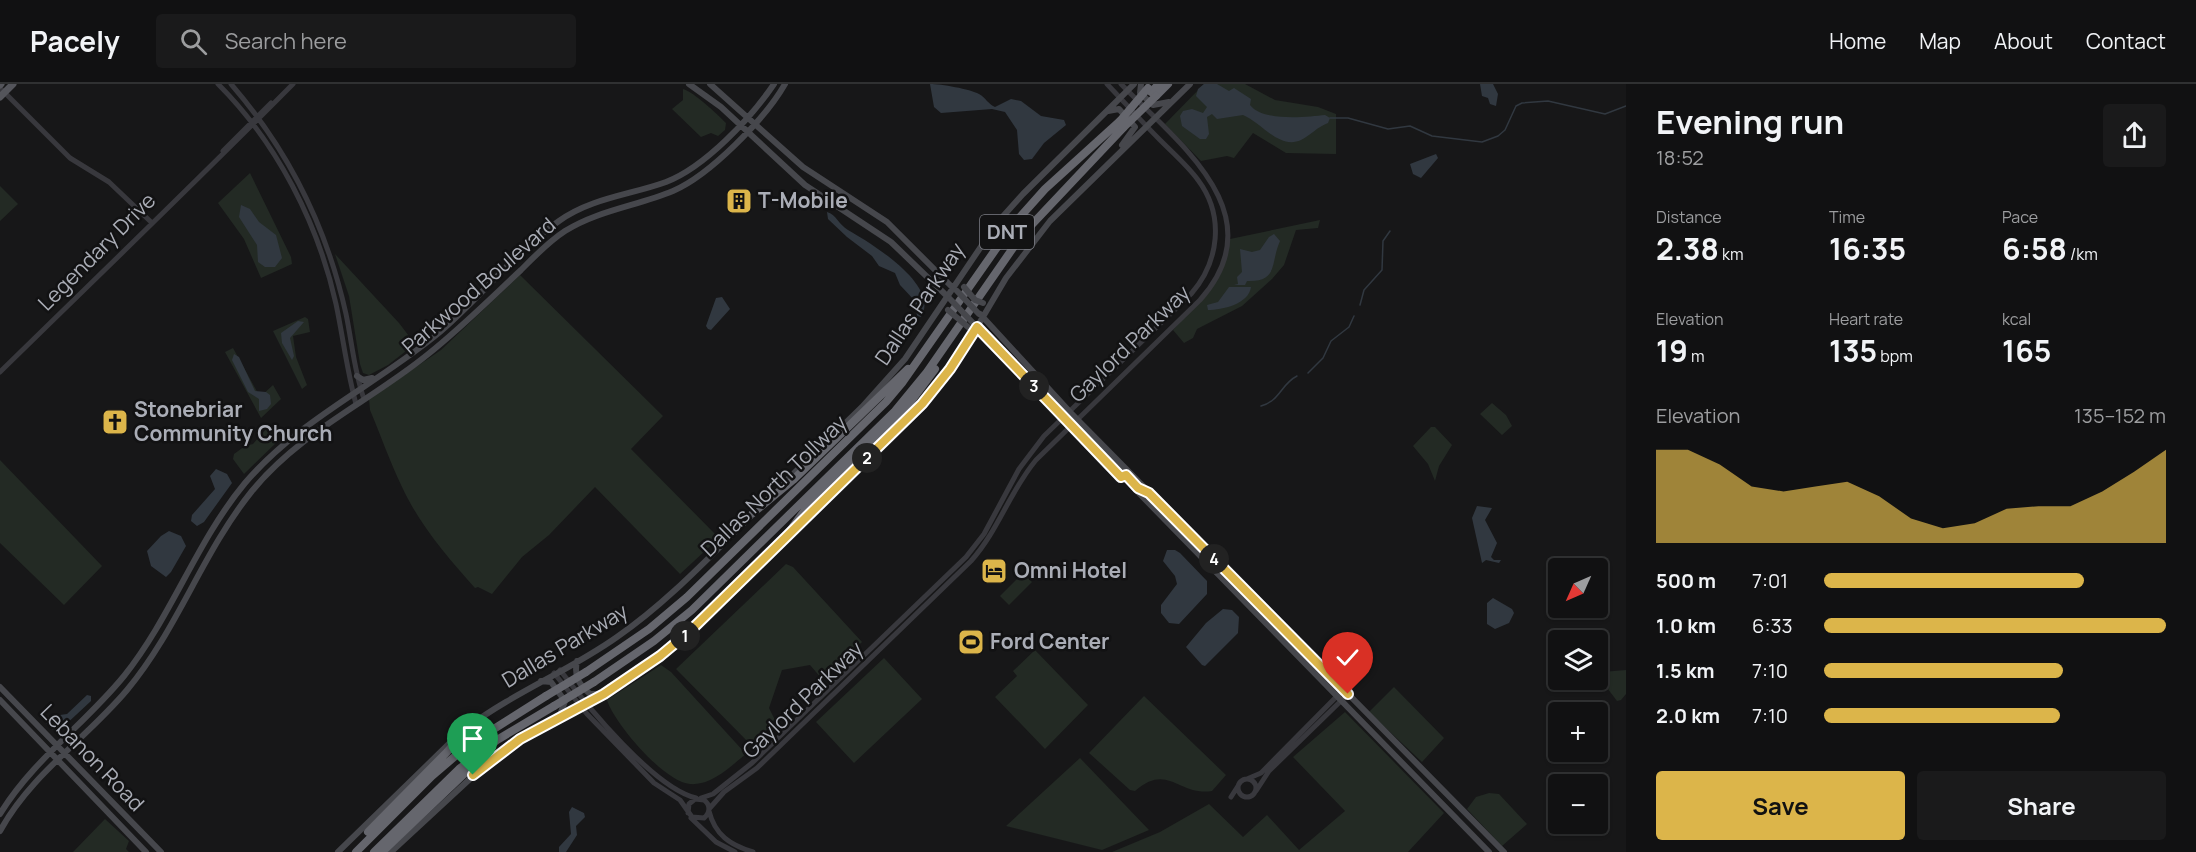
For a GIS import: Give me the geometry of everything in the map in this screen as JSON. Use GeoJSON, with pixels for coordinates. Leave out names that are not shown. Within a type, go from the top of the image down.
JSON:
{"type":"FeatureCollection","features":[{"type":"Feature","properties":{"kind":"highway","name":"Dallas North Tollway"},"geometry":{"type":"LineString","coordinates":[[374,852],[459,769],[497,740],[594,682],[661,636],[717,585],[895,411],[969,325],[1037,216],[1150,89],[1159,84]]}},
{"type":"Feature","properties":{"kind":"highway","name":"Dallas North Tollway"},"geometry":{"type":"LineString","coordinates":[[1150,89],[1168,84]]}},
{"type":"Feature","properties":{"kind":"highway","name":"Dallas North Tollway"},"geometry":{"type":"LineString","coordinates":[[356,852],[432,776],[467,746],[586,672],[649,629],[687,597],[886,402],[918,361],[1012,226],[1057,178],[1120,124]]}},
{"type":"Feature","properties":{"kind":"highway"},"geometry":{"type":"LineString","coordinates":[[786,536],[805,510],[899,417],[969,325]]}},
{"type":"Feature","properties":{"kind":"highway"},"geometry":{"type":"LineString","coordinates":[[753,513],[793,480],[918,361]]}},
{"type":"Feature","properties":{"kind":"highway"},"geometry":{"type":"LineString","coordinates":[[349,852],[447,752],[471,724]]}},
{"type":"Feature","properties":{"kind":"highway"},"geometry":{"type":"LineString","coordinates":[[381,852],[466,772],[508,748]]}},
{"type":"Feature","properties":{"kind":"main road"},"geometry":{"type":"LineString","coordinates":[[1,89],[13,84]]}},
{"type":"Feature","properties":{"kind":"main road"},"geometry":{"type":"LineString","coordinates":[[392,852],[462,784],[508,748],[560,716],[604,694],[653,661],[690,631],[922,404],[970,337],[969,325],[949,298],[891,242],[806,185],[713,100],[689,84]]}},
{"type":"Feature","properties":{"kind":"main road"},"geometry":{"type":"LineString","coordinates":[[710,84],[803,167],[887,222],[955,289],[1149,493],[1504,852]]}},
{"type":"Feature","properties":{"kind":"main road","name":"Parkwood Boulevard"},"geometry":{"type":"LineString","coordinates":[[0,814],[16,790],[122,678],[152,637],[217,519],[245,483],[298,430],[437,334],[558,221],[588,205],[667,182],[699,163],[747,117],[774,84]]}},
{"type":"Feature","properties":{"kind":"main road","name":"Parkwood Boulevard"},"geometry":{"type":"LineString","coordinates":[[0,831],[27,790],[126,691],[160,646],[214,545],[253,490],[298,445],[435,349],[552,239],[592,216],[671,192],[700,176],[773,104],[785,84]]}},
{"type":"Feature","properties":{"kind":"main road","name":"Dallas Parkway"},"geometry":{"type":"LineString","coordinates":[[338,852],[438,752],[471,724],[615,638],[650,612],[753,513],[884,384],[912,351],[949,298],[980,245],[1017,201],[1134,84]]}},
{"type":"Feature","properties":{"kind":"main road"},"geometry":{"type":"LineString","coordinates":[[969,325],[981,316],[1026,248],[1065,205],[1190,84]]}},
{"type":"Feature","properties":{"kind":"main road"},"geometry":{"type":"LineString","coordinates":[[1150,89],[1140,93],[1153,105],[1165,104],[1176,98]]}},
{"type":"Feature","properties":{"kind":"main road"},"geometry":{"type":"LineString","coordinates":[[1101,171],[1135,127],[1117,108],[1102,115]]}},
{"type":"Feature","properties":{"kind":"main road"},"geometry":{"type":"LineString","coordinates":[[667,182],[671,192]]}},
{"type":"Feature","properties":{"kind":"main road"},"geometry":{"type":"LineString","coordinates":[[588,205],[592,216]]}},
{"type":"Feature","properties":{"kind":"main road"},"geometry":{"type":"LineString","coordinates":[[515,260],[523,268]]}},
{"type":"Feature","properties":{"kind":"main road"},"geometry":{"type":"LineString","coordinates":[[961,274],[964,287],[975,300],[983,303],[996,293]]}},
{"type":"Feature","properties":{"kind":"main road"},"geometry":{"type":"LineString","coordinates":[[938,312],[948,310],[1019,364],[1026,363]]}},
{"type":"Feature","properties":{"kind":"main road"},"geometry":{"type":"LineString","coordinates":[[994,344],[1121,477],[1489,852]]}},
{"type":"Feature","properties":{"kind":"main road"},"geometry":{"type":"LineString","coordinates":[[357,376],[366,380],[383,373]]}},
{"type":"Feature","properties":{"kind":"main road"},"geometry":{"type":"LineString","coordinates":[[1121,477],[1126,475],[1138,488],[1149,493]]}},
{"type":"Feature","properties":{"kind":"main road"},"geometry":{"type":"LineString","coordinates":[[245,483],[253,490]]}},
{"type":"Feature","properties":{"kind":"main road"},"geometry":{"type":"LineString","coordinates":[[205,539],[214,545]]}},
{"type":"Feature","properties":{"kind":"main road"},"geometry":{"type":"LineString","coordinates":[[176,594],[186,599]]}},
{"type":"Feature","properties":{"kind":"main road"},"geometry":{"type":"LineString","coordinates":[[577,661],[574,673],[587,692],[604,694]]}},
{"type":"Feature","properties":{"kind":"main road"},"geometry":{"type":"LineString","coordinates":[[541,681],[551,682],[565,701],[560,716]]}},
{"type":"Feature","properties":{"kind":"main road","name":"Lebanon Road"},"geometry":{"type":"LineString","coordinates":[[0,687],[160,852]]}},
{"type":"Feature","properties":{"kind":"main road","name":"Lebanon Road"},"geometry":{"type":"LineString","coordinates":[[0,700],[147,852]]}},
{"type":"Feature","properties":{"kind":"main road"},"geometry":{"type":"LineString","coordinates":[[1412,775],[1420,766]]}},
{"type":"Feature","properties":{"kind":"main road"},"geometry":{"type":"LineString","coordinates":[[126,831],[133,823]]}},
{"type":"Feature","properties":{"kind":"street"},"geometry":{"type":"LineString","coordinates":[[218,84],[253,123],[288,178],[321,253],[336,306],[356,404]]}},
{"type":"Feature","properties":{"kind":"street"},"geometry":{"type":"LineString","coordinates":[[231,84],[258,118],[296,176],[329,249],[364,399]]}},
{"type":"Feature","properties":{"kind":"street","name":"Legendary Drive"},"geometry":{"type":"LineString","coordinates":[[0,372],[292,84]]}},
{"type":"Feature","properties":{"kind":"street","name":"Gaylord Parkway"},"geometry":{"type":"LineString","coordinates":[[709,810],[724,792],[797,725],[940,586],[988,528],[1014,478],[1039,442],[1198,285],[1208,268],[1213,251],[1215,224],[1206,192],[1192,173],[1107,84]]}},
{"type":"Feature","properties":{"kind":"street","name":"Gaylord Parkway"},"geometry":{"type":"LineString","coordinates":[[940,586],[964,567],[990,537],[1020,481],[1036,460],[1208,291],[1224,257],[1227,233],[1224,208],[1216,188],[1200,165],[1121,84]]}},
{"type":"Feature","properties":{"kind":"street"},"geometry":{"type":"LineString","coordinates":[[1,89],[70,158],[109,182],[151,222]]}},
{"type":"Feature","properties":{"kind":"street"},"geometry":{"type":"LineString","coordinates":[[1192,173],[1200,165]]}},
{"type":"Feature","properties":{"kind":"street"},"geometry":{"type":"LineString","coordinates":[[1161,323],[1168,331]]}},
{"type":"Feature","properties":{"kind":"street"},"geometry":{"type":"LineString","coordinates":[[1014,478],[1020,481]]}},
{"type":"Feature","properties":{"kind":"street"},"geometry":{"type":"LineString","coordinates":[[964,567],[971,551]]}},
{"type":"Feature","properties":{"kind":"street"},"geometry":{"type":"LineString","coordinates":[[557,672],[583,705],[658,786],[680,800],[716,842],[735,852]]}},
{"type":"Feature","properties":{"kind":"street"},"geometry":{"type":"LineString","coordinates":[[1279,757],[1256,791],[1249,796],[1233,799],[1239,785],[1247,778],[1261,773],[1346,692]]}},
{"type":"Feature","properties":{"kind":"street"},"geometry":{"type":"LineString","coordinates":[[634,758],[666,784],[707,803],[715,828],[724,839],[753,852]]}},
{"type":"Feature","properties":{"kind":"street","name":"Gaylord Parkway"},"geometry":{"type":"LineString","coordinates":[[700,798],[711,796],[747,772]]}},
{"type":"Feature","properties":{"kind":"street"},"geometry":{"type":"LineString","coordinates":[[1247,778],[1254,782],[1256,791]]}},
{"type":"Feature","properties":{"kind":"street"},"geometry":{"type":"LineString","coordinates":[[1239,785],[1240,793],[1249,796]]}},
{"type":"Feature","properties":{"kind":"street"},"geometry":{"type":"LineString","coordinates":[[689,813],[689,803],[700,798]]}},
{"type":"Feature","properties":{"kind":"street"},"geometry":{"type":"LineString","coordinates":[[689,813],[701,819],[709,810]]}},
{"type":"Feature","properties":{"kind":"shaded area"},"geometry":{"type":"Polygon","coordinates":[[[930,84],[975,92],[995,107],[1011,99],[1021,101],[1041,116],[1064,120],[1066,125],[1044,143],[1032,159],[1024,160],[1019,154],[1017,130],[1005,112],[992,109],[941,113],[934,107],[930,84]]]}},
{"type":"Feature","properties":{"kind":"shaded area"},"geometry":{"type":"Polygon","coordinates":[[[1204,84],[1245,84],[1275,100],[1318,107],[1336,114],[1336,154],[1286,153],[1253,133],[1234,158],[1227,156],[1201,161],[1165,124],[1204,84]]]}},
{"type":"Feature","properties":{"kind":"shaded area"},"geometry":{"type":"Polygon","coordinates":[[[1204,84],[1217,84],[1229,91],[1234,88],[1251,99],[1250,105],[1265,114],[1286,117],[1325,115],[1330,118],[1328,123],[1301,140],[1293,142],[1278,138],[1243,115],[1217,119],[1212,114],[1207,117],[1209,134],[1206,139],[1200,139],[1182,126],[1180,116],[1183,111],[1192,109],[1203,113],[1207,107],[1196,96],[1198,89],[1204,84]]]}},
{"type":"Feature","properties":{"kind":"shaded area"},"geometry":{"type":"Polygon","coordinates":[[[1480,84],[1493,84],[1498,94],[1496,106],[1490,104],[1488,98],[1482,96],[1480,84]]]}},
{"type":"Feature","properties":{"kind":"shaded area"},"geometry":{"type":"Polygon","coordinates":[[[683,89],[699,99],[722,119],[726,123],[725,130],[718,136],[711,133],[701,137],[672,109],[683,100],[683,89]]]}},
{"type":"Feature","properties":{"kind":"shaded area"},"geometry":{"type":"Polygon","coordinates":[[[1436,154],[1438,158],[1421,178],[1413,174],[1410,164],[1436,154]]]}},
{"type":"Feature","properties":{"kind":"shaded area"},"geometry":{"type":"Polygon","coordinates":[[[250,173],[291,257],[292,264],[261,278],[244,239],[218,203],[250,173]]]}},
{"type":"Feature","properties":{"kind":"shaded area"},"geometry":{"type":"Polygon","coordinates":[[[0,186],[18,204],[0,221],[0,186]]]}},
{"type":"Feature","properties":{"kind":"shaded area"},"geometry":{"type":"Polygon","coordinates":[[[241,205],[250,209],[259,222],[276,235],[282,258],[275,267],[265,267],[258,262],[257,245],[239,217],[241,205]]]}},
{"type":"Feature","properties":{"kind":"shaded area"},"geometry":{"type":"Polygon","coordinates":[[[827,212],[845,228],[886,254],[912,279],[921,292],[924,305],[921,317],[917,316],[915,301],[900,285],[895,273],[879,266],[872,256],[828,219],[827,212]]]}},
{"type":"Feature","properties":{"kind":"shaded area"},"geometry":{"type":"Polygon","coordinates":[[[1320,220],[1318,228],[1296,230],[1284,265],[1242,306],[1197,329],[1193,338],[1184,343],[1173,330],[1214,284],[1230,239],[1320,220]]]}},
{"type":"Feature","properties":{"kind":"shaded area"},"geometry":{"type":"Polygon","coordinates":[[[1274,234],[1280,241],[1269,275],[1247,281],[1245,285],[1234,285],[1238,284],[1237,277],[1242,272],[1240,249],[1252,252],[1260,250],[1274,234]]]}},
{"type":"Feature","properties":{"kind":"shaded area"},"geometry":{"type":"Polygon","coordinates":[[[335,254],[399,323],[415,344],[388,365],[369,375],[363,373],[360,364],[349,296],[335,254]]]}},
{"type":"Feature","properties":{"kind":"shaded area"},"geometry":{"type":"Polygon","coordinates":[[[520,275],[663,416],[631,449],[719,538],[680,574],[595,487],[549,535],[522,557],[492,594],[478,587],[475,588],[465,577],[435,540],[409,501],[370,410],[369,399],[441,350],[520,275]]]}},
{"type":"Feature","properties":{"kind":"shaded area"},"geometry":{"type":"Polygon","coordinates":[[[1229,287],[1251,287],[1249,293],[1240,302],[1220,309],[1208,310],[1207,305],[1218,302],[1229,287]]]}},
{"type":"Feature","properties":{"kind":"shaded area"},"geometry":{"type":"Polygon","coordinates":[[[722,297],[730,309],[711,330],[708,329],[706,326],[716,298],[722,297]]]}},
{"type":"Feature","properties":{"kind":"shaded area"},"geometry":{"type":"Polygon","coordinates":[[[305,317],[308,319],[310,332],[293,336],[296,357],[307,385],[302,389],[273,331],[305,317]]]}},
{"type":"Feature","properties":{"kind":"shaded area"},"geometry":{"type":"Polygon","coordinates":[[[298,321],[304,322],[290,338],[294,356],[292,360],[282,343],[281,333],[298,321]]]}},
{"type":"Feature","properties":{"kind":"shaded area"},"geometry":{"type":"Polygon","coordinates":[[[233,348],[260,397],[273,385],[281,399],[261,418],[225,352],[233,348]]]}},
{"type":"Feature","properties":{"kind":"shaded area"},"geometry":{"type":"Polygon","coordinates":[[[234,354],[239,357],[255,391],[266,392],[270,395],[271,404],[267,409],[259,411],[259,399],[248,392],[232,360],[234,354]]]}},
{"type":"Feature","properties":{"kind":"shaded area"},"geometry":{"type":"Polygon","coordinates":[[[1492,403],[1506,415],[1512,426],[1502,435],[1480,414],[1492,403]]]}},
{"type":"Feature","properties":{"kind":"shaded area"},"geometry":{"type":"Polygon","coordinates":[[[1431,427],[1435,427],[1452,445],[1439,466],[1435,481],[1428,464],[1413,446],[1431,427]]]}},
{"type":"Feature","properties":{"kind":"shaded area"},"geometry":{"type":"Polygon","coordinates":[[[267,428],[278,441],[244,474],[233,459],[234,454],[245,446],[253,444],[267,428]]]}},
{"type":"Feature","properties":{"kind":"shaded area"},"geometry":{"type":"Polygon","coordinates":[[[0,460],[102,566],[64,605],[0,543],[0,460]]]}},
{"type":"Feature","properties":{"kind":"shaded area"},"geometry":{"type":"Polygon","coordinates":[[[216,469],[227,474],[232,483],[204,522],[197,526],[191,521],[192,515],[215,489],[210,476],[216,469]]]}},
{"type":"Feature","properties":{"kind":"shaded area"},"geometry":{"type":"Polygon","coordinates":[[[1477,506],[1492,508],[1485,520],[1497,543],[1491,557],[1494,560],[1501,560],[1499,563],[1486,560],[1482,563],[1472,518],[1477,506]]]}},
{"type":"Feature","properties":{"kind":"shaded area"},"geometry":{"type":"Polygon","coordinates":[[[169,531],[181,536],[186,546],[166,577],[151,566],[147,551],[169,531]]]}},
{"type":"Feature","properties":{"kind":"shaded area"},"geometry":{"type":"Polygon","coordinates":[[[1167,550],[1180,553],[1207,581],[1207,594],[1179,624],[1169,623],[1161,613],[1161,605],[1177,584],[1175,576],[1163,561],[1167,550]]]}},
{"type":"Feature","properties":{"kind":"shaded area"},"geometry":{"type":"Polygon","coordinates":[[[786,564],[793,567],[862,642],[822,679],[810,665],[782,670],[769,708],[775,720],[752,746],[676,669],[786,564]]]}},
{"type":"Feature","properties":{"kind":"shaded area"},"geometry":{"type":"Polygon","coordinates":[[[1023,573],[1032,582],[1009,605],[1000,596],[1023,573]]]}},
{"type":"Feature","properties":{"kind":"shaded area"},"geometry":{"type":"Polygon","coordinates":[[[1493,598],[1512,609],[1514,613],[1509,623],[1495,629],[1487,624],[1487,603],[1493,598]]]}},
{"type":"Feature","properties":{"kind":"shaded area"},"geometry":{"type":"Polygon","coordinates":[[[1223,609],[1232,610],[1239,617],[1238,633],[1205,666],[1202,665],[1186,647],[1206,623],[1223,609]]]}},
{"type":"Feature","properties":{"kind":"shaded area"},"geometry":{"type":"Polygon","coordinates":[[[1035,650],[1088,705],[1045,749],[995,697],[1017,676],[1013,671],[1035,650]]]}},
{"type":"Feature","properties":{"kind":"shaded area"},"geometry":{"type":"Polygon","coordinates":[[[884,658],[922,699],[854,763],[816,722],[884,658]]]}},
{"type":"Feature","properties":{"kind":"shaded area"},"geometry":{"type":"Polygon","coordinates":[[[661,665],[671,672],[746,754],[706,782],[690,784],[679,781],[654,763],[619,723],[607,700],[661,665]]]}},
{"type":"Feature","properties":{"kind":"shaded area"},"geometry":{"type":"Polygon","coordinates":[[[1626,670],[1626,694],[1621,700],[1617,701],[1608,689],[1608,672],[1626,670]]]}},
{"type":"Feature","properties":{"kind":"shaded area"},"geometry":{"type":"Polygon","coordinates":[[[1394,687],[1444,738],[1422,762],[1369,712],[1394,687]]]}},
{"type":"Feature","properties":{"kind":"shaded area"},"geometry":{"type":"Polygon","coordinates":[[[87,695],[91,696],[91,701],[62,728],[53,730],[44,721],[46,717],[67,714],[87,695]]]}},
{"type":"Feature","properties":{"kind":"shaded area"},"geometry":{"type":"Polygon","coordinates":[[[1144,696],[1226,775],[1212,791],[1190,789],[1173,782],[1156,779],[1135,791],[1130,790],[1089,753],[1144,696]]]}},
{"type":"Feature","properties":{"kind":"shaded area"},"geometry":{"type":"Polygon","coordinates":[[[1345,712],[1444,813],[1408,852],[1112,852],[1160,832],[1209,804],[1243,837],[1267,815],[1299,850],[1345,811],[1293,757],[1345,712]]]}},
{"type":"Feature","properties":{"kind":"shaded area"},"geometry":{"type":"Polygon","coordinates":[[[1080,758],[1149,830],[1102,850],[1006,826],[1080,758]]]}},
{"type":"Feature","properties":{"kind":"shaded area"},"geometry":{"type":"Polygon","coordinates":[[[1489,793],[1499,794],[1527,824],[1502,846],[1467,809],[1476,797],[1489,793]]]}},
{"type":"Feature","properties":{"kind":"shaded area"},"geometry":{"type":"Polygon","coordinates":[[[572,807],[584,813],[585,817],[576,826],[577,835],[566,852],[559,852],[559,847],[571,834],[569,812],[572,807]]]}},
{"type":"Feature","properties":{"kind":"shaded area"},"geometry":{"type":"Polygon","coordinates":[[[105,819],[129,841],[126,849],[129,852],[73,852],[105,819]]]}},
{"type":"Feature","properties":{"kind":"waterway"},"geometry":{"type":"LineString","coordinates":[[1330,118],[1348,118],[1388,129],[1410,126],[1432,136],[1482,142],[1498,136],[1505,130],[1516,106],[1522,103],[1548,101],[1605,114],[1626,106]]}},
{"type":"Feature","properties":{"kind":"waterway"},"geometry":{"type":"LineString","coordinates":[[1360,305],[1364,290],[1382,270],[1383,241],[1390,231]]}},
{"type":"Feature","properties":{"kind":"waterway"},"geometry":{"type":"LineString","coordinates":[[1308,373],[1323,358],[1331,341],[1349,327],[1354,316]]}},
{"type":"Feature","properties":{"kind":"waterway"},"geometry":{"type":"LineString","coordinates":[[1261,406],[1277,396],[1287,383],[1297,376]]}},
{"type":"Feature","properties":{"kind":"place","name":"T-Mobile"},"geometry":{"type":"Point","coordinates":[739,201]}},
{"type":"Feature","properties":{"kind":"place","name":"Stonebriar Community Church"},"geometry":{"type":"Point","coordinates":[115,422]}},
{"type":"Feature","properties":{"kind":"place","name":"Omni Hotel"},"geometry":{"type":"Point","coordinates":[994,571]}},
{"type":"Feature","properties":{"kind":"place","name":"Ford Center"},"geometry":{"type":"Point","coordinates":[971,642]}},
{"type":"Feature","properties":{"kind":"route"},"geometry":{"type":"LineString","coordinates":[[473,775],[530,732],[618,685],[660,656],[690,631],[910,417],[950,369],[977,327],[1121,477],[1126,475],[1138,488],[1149,493],[1348,694]]}}]}
